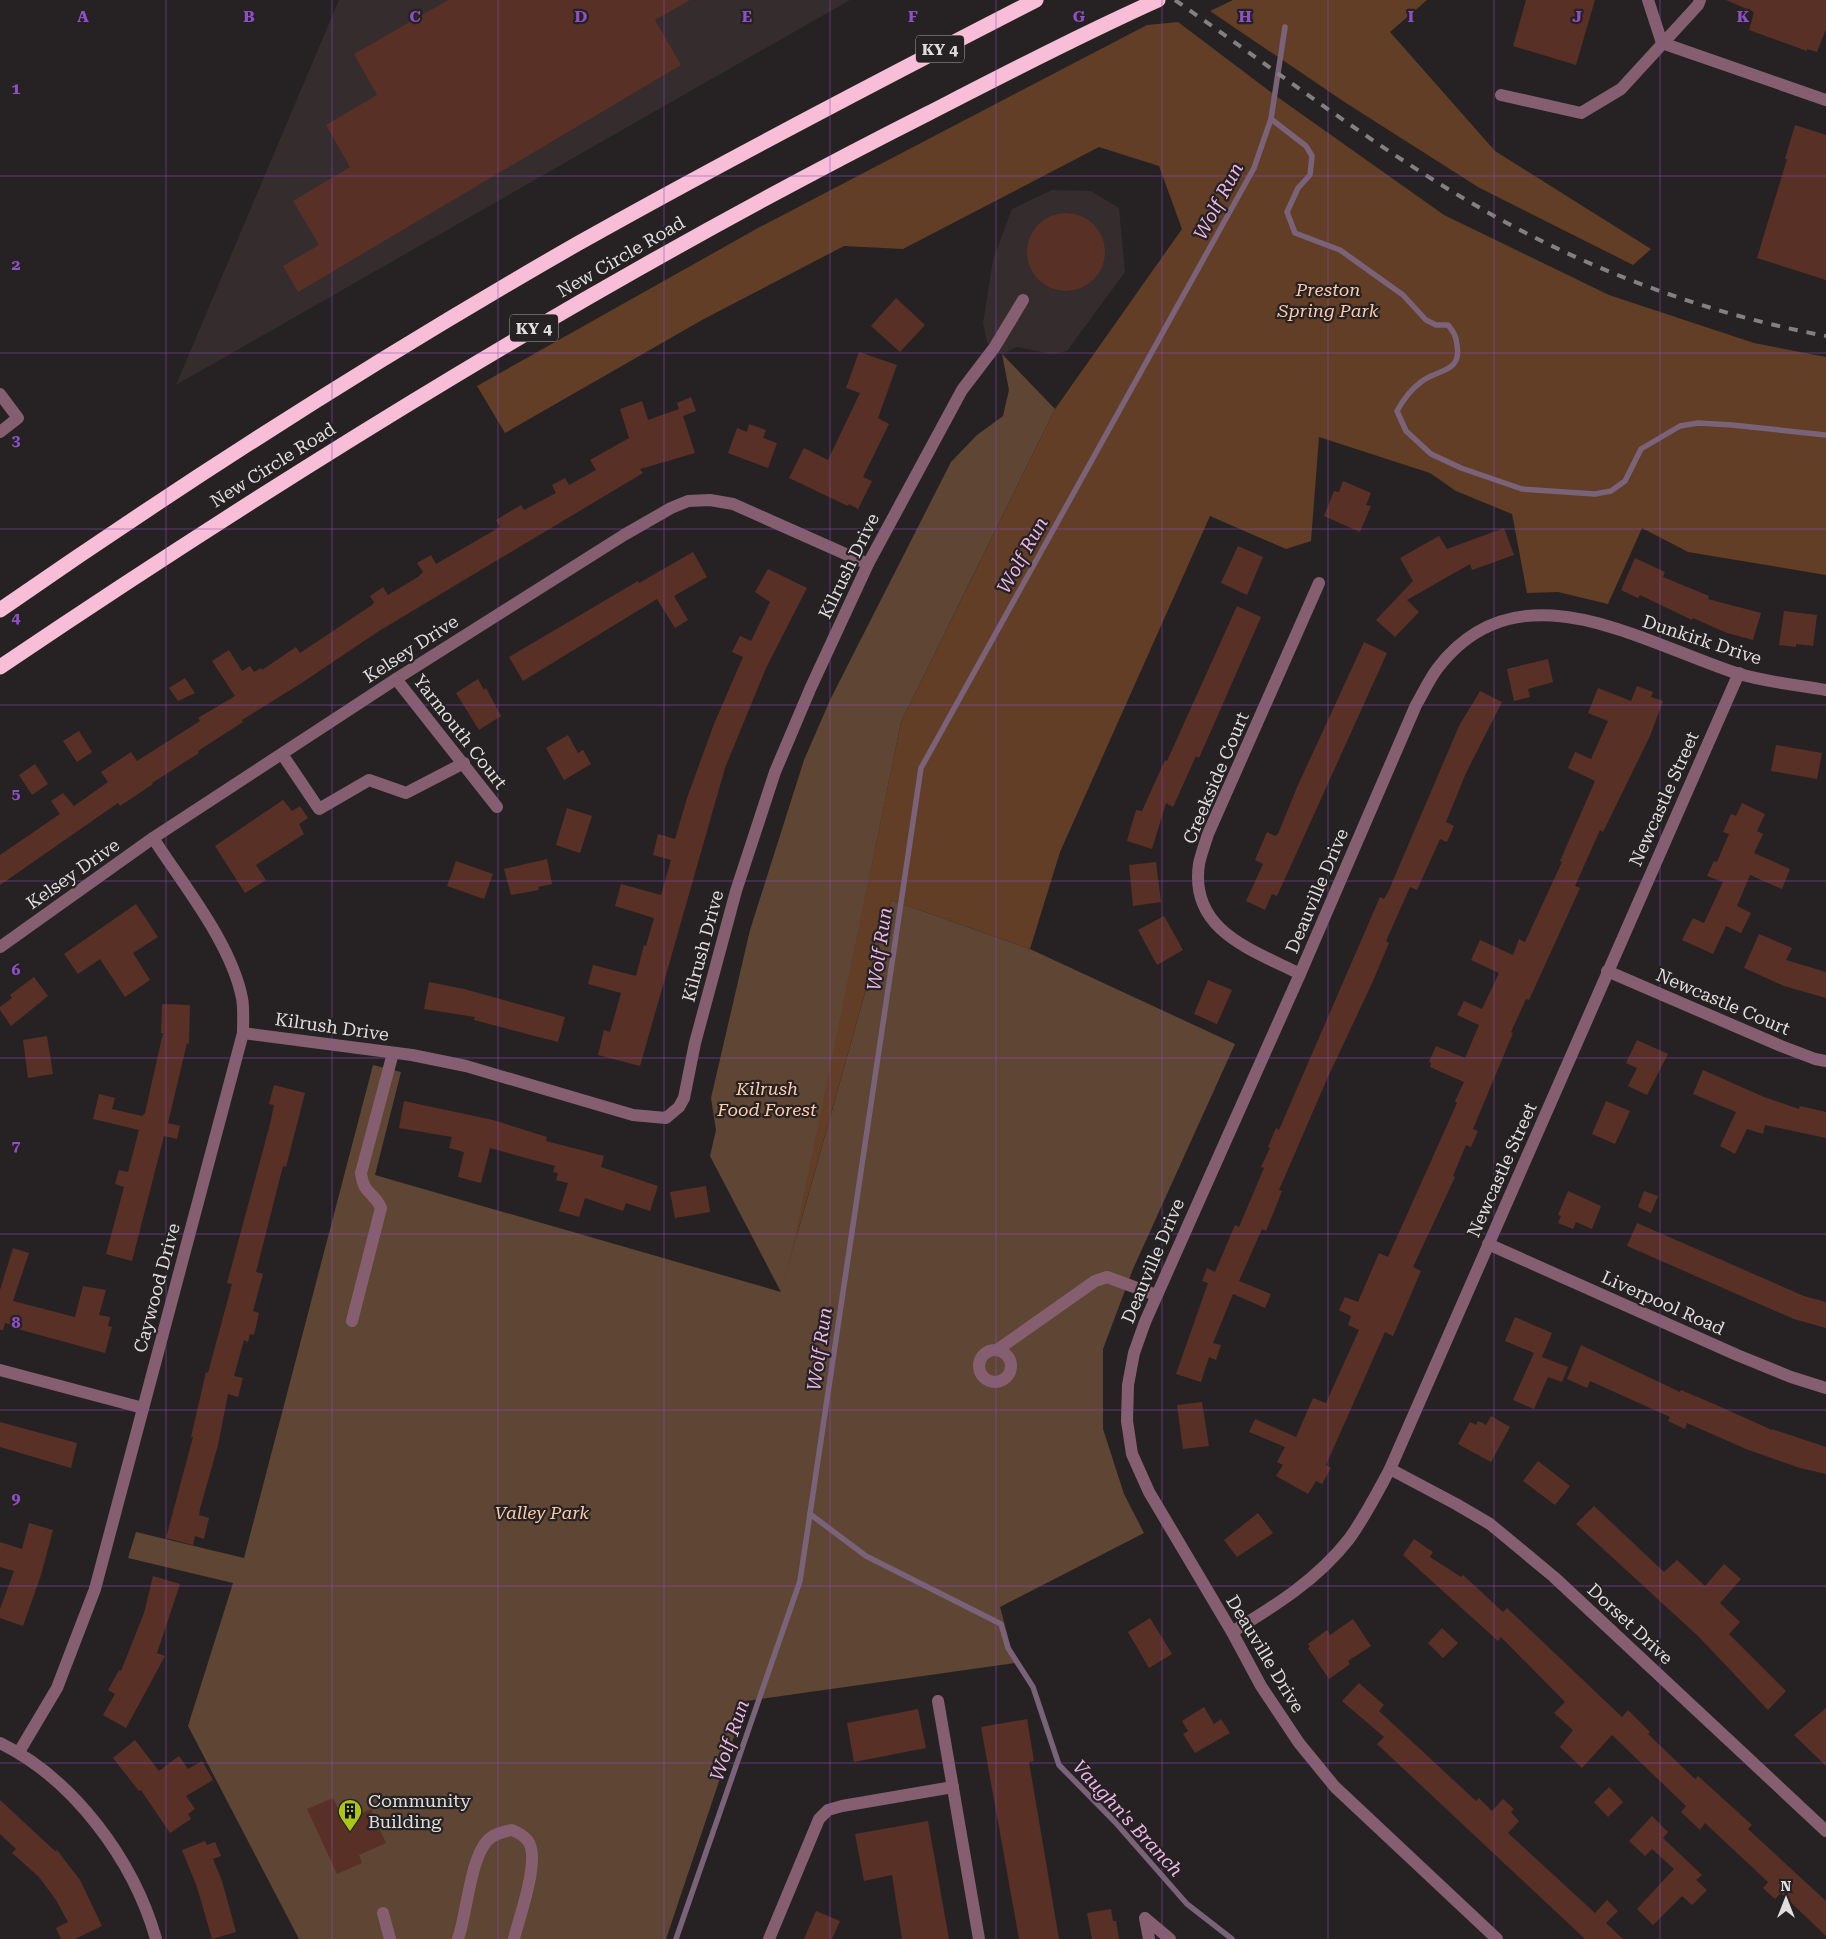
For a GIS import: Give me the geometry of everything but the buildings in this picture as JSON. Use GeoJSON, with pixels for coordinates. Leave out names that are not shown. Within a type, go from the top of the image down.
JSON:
{"type":"FeatureCollection","features":[{"type":"Feature","properties":{"kind":"highway","name":"New Circle Road"},"geometry":{"type":"LineString","coordinates":[[0,610],[282,423],[577,244],[844,99],[1036,0]]}},
{"type":"Feature","properties":{"kind":"highway","name":"New Circle Road"},"geometry":{"type":"LineString","coordinates":[[0,668],[149,567],[328,452],[514,340],[719,222],[834,161],[1093,30],[1158,0]]}},
{"type":"Feature","properties":{"kind":"street"},"geometry":{"type":"LineString","coordinates":[[1648,0],[1662,43]]}},
{"type":"Feature","properties":{"kind":"street"},"geometry":{"type":"LineString","coordinates":[[1502,95],[1581,113],[1621,89],[1698,5],[1700,0]]}},
{"type":"Feature","properties":{"kind":"street"},"geometry":{"type":"LineString","coordinates":[[1662,43],[1826,100]]}},
{"type":"Feature","properties":{"kind":"street","name":"Kilrush Drive"},"geometry":{"type":"LineString","coordinates":[[243,1033],[393,1053],[466,1066],[634,1116],[666,1118],[679,1107],[684,1098],[695,1043],[736,891],[775,772],[811,686],[868,564],[962,390],[994,348],[1023,300]]}},
{"type":"Feature","properties":{"kind":"street"},"geometry":{"type":"LineString","coordinates":[[0,394],[18,418],[0,432]]}},
{"type":"Feature","properties":{"kind":"street","name":"Kelsey Drive"},"geometry":{"type":"LineString","coordinates":[[0,947],[153,838],[396,679],[624,535],[671,508],[688,502],[710,500],[734,504],[868,564]]}},
{"type":"Feature","properties":{"kind":"street","name":"Creekside Court"},"geometry":{"type":"LineString","coordinates":[[1300,974],[1229,938],[1216,926],[1206,910],[1200,889],[1199,865],[1208,834],[1319,583]]}},
{"type":"Feature","properties":{"kind":"street","name":"Deauville Drive"},"geometry":{"type":"LineString","coordinates":[[1497,1939],[1335,1787],[1298,1743],[1261,1686],[1232,1632],[1148,1492],[1132,1454],[1127,1421],[1128,1385],[1134,1353],[1156,1295],[1300,974],[1416,705],[1436,669],[1456,648],[1477,632],[1500,620],[1527,614],[1570,616]]}},
{"type":"Feature","properties":{"kind":"street","name":"Dunkirk Drive"},"geometry":{"type":"LineString","coordinates":[[1570,616],[1612,628],[1739,673],[1826,690]]}},
{"type":"Feature","properties":{"kind":"street","name":"Newcastle Street"},"geometry":{"type":"LineString","coordinates":[[1232,1632],[1276,1605],[1304,1584],[1327,1563],[1348,1539],[1390,1469],[1739,673]]}},
{"type":"Feature","properties":{"kind":"street","name":"Yarmouth Court"},"geometry":{"type":"LineString","coordinates":[[396,679],[497,807]]}},
{"type":"Feature","properties":{"kind":"street"},"geometry":{"type":"LineString","coordinates":[[282,754],[319,809],[369,780],[406,793],[464,763]]}},
{"type":"Feature","properties":{"kind":"street","name":"Caywood Drive"},"geometry":{"type":"LineString","coordinates":[[19,1752],[57,1688],[95,1589],[243,1033],[242,1000],[236,973],[224,947],[153,838]]}},
{"type":"Feature","properties":{"kind":"street","name":"Newcastle Court"},"geometry":{"type":"LineString","coordinates":[[1607,971],[1781,1046],[1815,1059],[1826,1061]]}},
{"type":"Feature","properties":{"kind":"street"},"geometry":{"type":"LineString","coordinates":[[352,1321],[381,1208],[378,1201],[362,1186],[361,1173],[393,1053]]}},
{"type":"Feature","properties":{"kind":"street","name":"Liverpool Road"},"geometry":{"type":"LineString","coordinates":[[1488,1244],[1737,1355],[1791,1378],[1826,1388]]}},
{"type":"Feature","properties":{"kind":"street"},"geometry":{"type":"LineString","coordinates":[[997,1350],[1095,1281],[1107,1277],[1156,1295]]}},
{"type":"Feature","properties":{"kind":"street"},"geometry":{"type":"LineString","coordinates":[[0,1370],[142,1408]]}},
{"type":"Feature","properties":{"kind":"street","name":"Dorset Drive"},"geometry":{"type":"LineString","coordinates":[[1390,1469],[1490,1524],[1554,1576],[1826,1831]]}},
{"type":"Feature","properties":{"kind":"street"},"geometry":{"type":"LineString","coordinates":[[938,1700],[980,1939]]}},
{"type":"Feature","properties":{"kind":"street"},"geometry":{"type":"LineString","coordinates":[[0,1743],[19,1752],[67,1790],[105,1834],[148,1908],[156,1939]]}},
{"type":"Feature","properties":{"kind":"street"},"geometry":{"type":"LineString","coordinates":[[769,1939],[819,1819],[824,1813],[842,1806],[953,1787]]}},
{"type":"Feature","properties":{"kind":"street"},"geometry":{"type":"LineString","coordinates":[[458,1939],[478,1855],[487,1840],[498,1833],[512,1830],[527,1840],[532,1851],[532,1866],[514,1939]]}},
{"type":"Feature","properties":{"kind":"street"},"geometry":{"type":"LineString","coordinates":[[383,1913],[390,1939]]}},
{"type":"Feature","properties":{"kind":"street"},"geometry":{"type":"LineString","coordinates":[[1149,1939],[1145,1918],[1170,1939]]}},
{"type":"Feature","properties":{"kind":"shaded area"},"geometry":{"type":"Polygon","coordinates":[[[339,0],[850,0],[176,385],[339,0]]]}},
{"type":"Feature","properties":{"kind":"shaded area"},"geometry":{"type":"Polygon","coordinates":[[[1052,190],[1091,191],[1119,208],[1125,272],[1067,351],[1052,354],[1017,347],[1002,354],[987,342],[983,323],[993,260],[1012,209],[1052,190]]]}},
{"type":"Feature","properties":{"kind":"green space"},"geometry":{"type":"Polygon","coordinates":[[[1233,0],[1427,0],[1390,32],[1495,151],[1651,249],[1633,265],[1478,187],[1346,103],[1210,11],[1233,0]]]}},
{"type":"Feature","properties":{"kind":"green space","name":"Preston Spring Park"},"geometry":{"type":"Polygon","coordinates":[[[1178,22],[1276,96],[1444,215],[1609,295],[1754,343],[1826,357],[1826,575],[1688,552],[1642,528],[1608,604],[1558,592],[1527,593],[1512,514],[1456,491],[1430,473],[1319,437],[1311,541],[1286,549],[1210,516],[1060,852],[1030,949],[891,900],[781,1292],[795,1238],[901,722],[1055,409],[1182,229],[1159,166],[1099,147],[903,249],[844,246],[702,320],[505,433],[477,386],[758,228],[1147,25],[1178,22]]]}},
{"type":"Feature","properties":{"kind":"green space","name":"Valley Park"},"geometry":{"type":"Polygon","coordinates":[[[1002,354],[1055,409],[901,722],[796,1239],[891,900],[1030,949],[1235,1044],[1133,1269],[1103,1349],[1103,1429],[1124,1494],[1144,1533],[1000,1607],[1015,1663],[746,1701],[666,1939],[299,1939],[188,1726],[233,1583],[128,1558],[136,1532],[244,1558],[373,1065],[401,1072],[375,1175],[781,1292],[710,1156],[716,1130],[711,1098],[750,930],[804,760],[831,698],[951,462],[977,435],[1003,416],[1009,390],[1002,354]]]}},
{"type":"Feature","properties":{"kind":"waterway","name":"Wolf Run"},"geometry":{"type":"LineString","coordinates":[[676,1939],[800,1581],[921,768],[1254,168],[1271,119],[1285,27]]}},
{"type":"Feature","properties":{"kind":"waterway"},"geometry":{"type":"LineString","coordinates":[[1271,119],[1306,146],[1312,156],[1310,175],[1298,188],[1287,212],[1295,233],[1340,250],[1403,295],[1426,320],[1436,325],[1448,325],[1454,334],[1458,354],[1456,361],[1452,366],[1417,385],[1407,395],[1397,411],[1406,431],[1431,454],[1461,468],[1522,489],[1595,494],[1611,491],[1625,481],[1641,449],[1680,426],[1698,423],[1732,425],[1826,435]]}},
{"type":"Feature","properties":{"kind":"waterway","name":"Vaughn's Branch"},"geometry":{"type":"LineString","coordinates":[[810,1514],[866,1556],[1001,1624],[1008,1648],[1033,1687],[1059,1765],[1115,1822],[1187,1904],[1232,1939]]}},
{"type":"Feature","properties":{"kind":"railway"},"geometry":{"type":"LineString","coordinates":[[1175,0],[1407,163],[1487,212],[1527,233],[1609,271],[1694,303],[1738,316],[1826,336]]}},
{"type":"Feature","properties":{"kind":"place","name":"Community Building"},"geometry":{"type":"Point","coordinates":[350,1832]}},
{"type":"Feature","properties":{"kind":"park label","name":"Kilrush Food Forest"},"geometry":{"type":"Point","coordinates":[767,1099]}}]}
